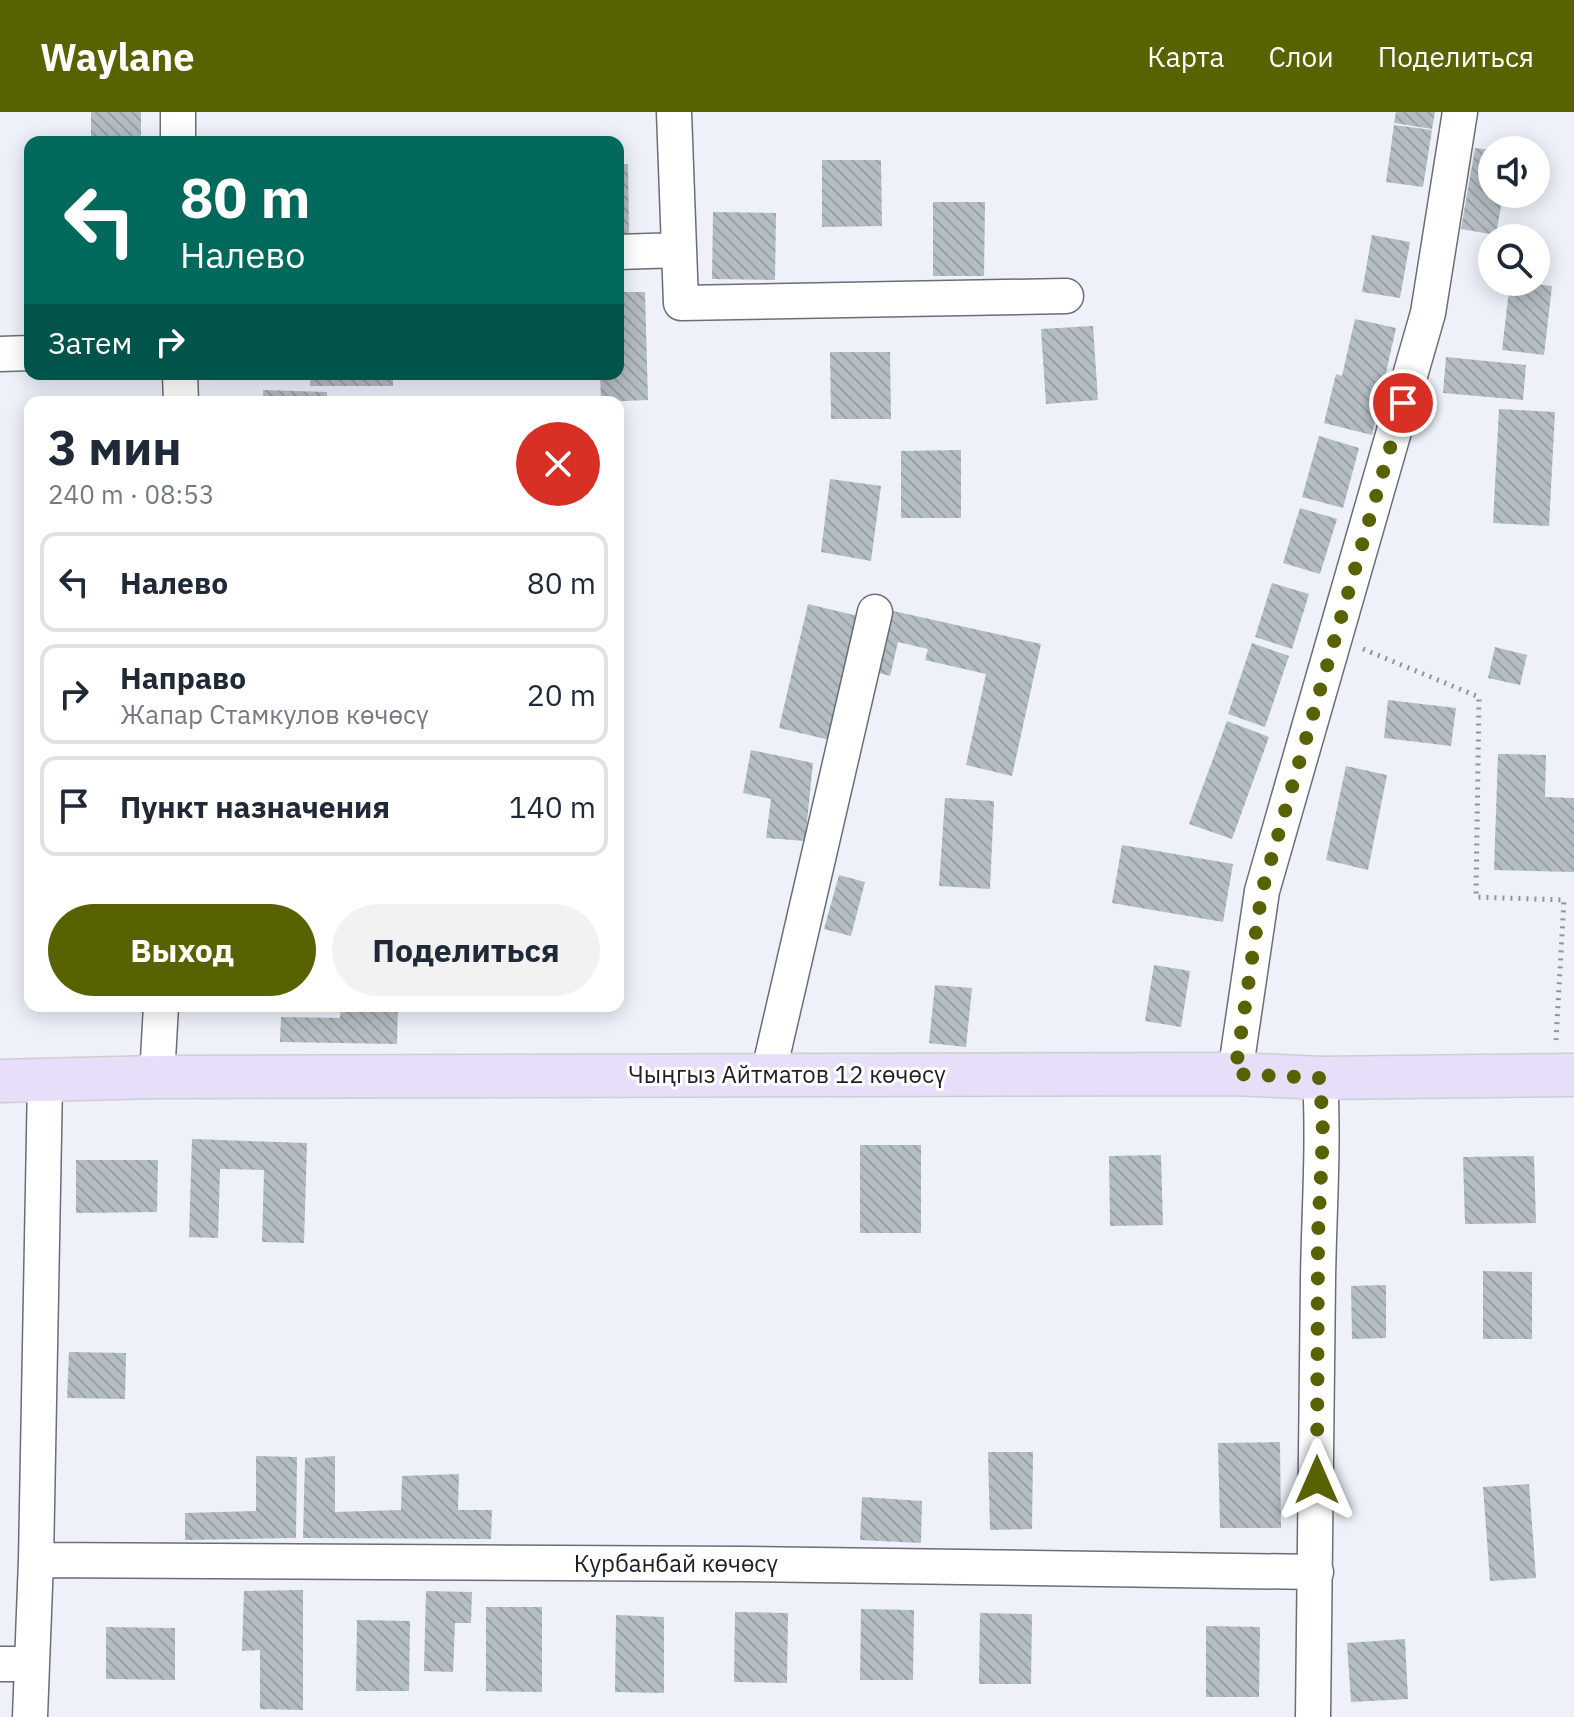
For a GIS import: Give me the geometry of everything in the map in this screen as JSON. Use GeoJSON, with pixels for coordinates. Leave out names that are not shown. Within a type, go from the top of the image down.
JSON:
{"type":"FeatureCollection","features":[{"type":"Feature","properties":{"kind":"main road","name":"Чыңгыз Айтматов 12 көчөсү"},"geometry":{"type":"LineString","coordinates":[[0,1081],[157,1077],[1235,1074],[1320,1078],[1563,1075]]}},
{"type":"Feature","properties":{"kind":"street"},"geometry":{"type":"LineString","coordinates":[[178,112],[178,136]]}},
{"type":"Feature","properties":{"kind":"street"},"geometry":{"type":"LineString","coordinates":[[674,112],[681,303],[1066,296]]}},
{"type":"Feature","properties":{"kind":"street"},"geometry":{"type":"LineString","coordinates":[[1235,1074],[1262,891],[1428,313],[1460,112]]}},
{"type":"Feature","properties":{"kind":"street"},"geometry":{"type":"LineString","coordinates":[[624,252],[679,250]]}},
{"type":"Feature","properties":{"kind":"street"},"geometry":{"type":"LineString","coordinates":[[0,354],[24,353]]}},
{"type":"Feature","properties":{"kind":"street"},"geometry":{"type":"LineString","coordinates":[[768,1075],[875,612]]}},
{"type":"Feature","properties":{"kind":"street"},"geometry":{"type":"LineString","coordinates":[[157,1077],[161,1012]]}},
{"type":"Feature","properties":{"kind":"street"},"geometry":{"type":"LineString","coordinates":[[1313,1717],[1318,1235],[1323,1133],[1320,1078]]}},
{"type":"Feature","properties":{"kind":"street"},"geometry":{"type":"LineString","coordinates":[[30,1717],[16,1664],[36,1560],[45,1081]]}},
{"type":"Feature","properties":{"kind":"street","name":"Курбанбай көчөсү"},"geometry":{"type":"LineString","coordinates":[[36,1560],[745,1564],[1316,1572]]}},
{"type":"Feature","properties":{"kind":"path"},"geometry":{"type":"LineString","coordinates":[[1335,641],[1356,646],[1479,697],[1476,897],[1564,900],[1563,1075]]}},
{"type":"Feature","properties":{"kind":"building"},"geometry":{"type":"Polygon","coordinates":[[[91,112],[141,112],[141,136],[91,136],[91,112]]]}},
{"type":"Feature","properties":{"kind":"building"},"geometry":{"type":"Polygon","coordinates":[[[1396,112],[1435,112],[1432,129],[1394,123],[1396,112]]]}},
{"type":"Feature","properties":{"kind":"building"},"geometry":{"type":"Polygon","coordinates":[[[1394,125],[1432,130],[1423,187],[1386,182],[1394,125]]]}},
{"type":"Feature","properties":{"kind":"building"},"geometry":{"type":"Polygon","coordinates":[[[1475,148],[1478,148],[1478,208],[1501,208],[1498,224],[1478,224],[1478,232],[1461,229],[1475,148]]]}},
{"type":"Feature","properties":{"kind":"building"},"geometry":{"type":"Polygon","coordinates":[[[822,160],[881,160],[882,226],[822,227],[822,160]]]}},
{"type":"Feature","properties":{"kind":"building"},"geometry":{"type":"Polygon","coordinates":[[[624,164],[628,164],[629,234],[624,234],[624,164]]]}},
{"type":"Feature","properties":{"kind":"building"},"geometry":{"type":"Polygon","coordinates":[[[933,202],[985,202],[984,276],[933,276],[933,202]]]}},
{"type":"Feature","properties":{"kind":"building"},"geometry":{"type":"Polygon","coordinates":[[[713,212],[776,213],[775,280],[712,279],[713,212]]]}},
{"type":"Feature","properties":{"kind":"building"},"geometry":{"type":"Polygon","coordinates":[[[1372,235],[1410,242],[1400,298],[1362,292],[1372,235]]]}},
{"type":"Feature","properties":{"kind":"building"},"geometry":{"type":"Polygon","coordinates":[[[1552,286],[1544,355],[1502,350],[1508,296],[1550,296],[1552,286]]]}},
{"type":"Feature","properties":{"kind":"building"},"geometry":{"type":"Polygon","coordinates":[[[624,292],[645,292],[648,400],[624,401],[624,396],[601,396],[600,380],[624,380],[624,292]]]}},
{"type":"Feature","properties":{"kind":"building"},"geometry":{"type":"Polygon","coordinates":[[[1355,319],[1396,328],[1372,435],[1324,423],[1336,374],[1342,376],[1355,319]]]}},
{"type":"Feature","properties":{"kind":"building"},"geometry":{"type":"Polygon","coordinates":[[[1093,326],[1098,400],[1046,404],[1041,329],[1093,326]]]}},
{"type":"Feature","properties":{"kind":"building"},"geometry":{"type":"Polygon","coordinates":[[[830,352],[890,352],[891,419],[831,419],[830,352]]]}},
{"type":"Feature","properties":{"kind":"building"},"geometry":{"type":"Polygon","coordinates":[[[1446,357],[1526,365],[1523,400],[1443,393],[1446,357]]]}},
{"type":"Feature","properties":{"kind":"building"},"geometry":{"type":"Polygon","coordinates":[[[310,380],[393,380],[393,386],[310,386],[310,380]]]}},
{"type":"Feature","properties":{"kind":"building"},"geometry":{"type":"Polygon","coordinates":[[[263,390],[327,392],[327,396],[263,396],[263,390]]]}},
{"type":"Feature","properties":{"kind":"building"},"geometry":{"type":"Polygon","coordinates":[[[1499,409],[1555,412],[1549,526],[1493,523],[1499,409]]]}},
{"type":"Feature","properties":{"kind":"building"},"geometry":{"type":"Polygon","coordinates":[[[1319,436],[1359,448],[1343,508],[1302,497],[1319,436]]]}},
{"type":"Feature","properties":{"kind":"building"},"geometry":{"type":"Polygon","coordinates":[[[961,450],[961,518],[901,518],[901,451],[961,450]]]}},
{"type":"Feature","properties":{"kind":"building"},"geometry":{"type":"Polygon","coordinates":[[[830,479],[881,486],[871,561],[821,552],[830,479]]]}},
{"type":"Feature","properties":{"kind":"building"},"geometry":{"type":"Polygon","coordinates":[[[1300,508],[1337,519],[1320,574],[1283,563],[1300,508]]]}},
{"type":"Feature","properties":{"kind":"building"},"geometry":{"type":"Polygon","coordinates":[[[1272,583],[1309,594],[1292,649],[1255,637],[1272,583]]]}},
{"type":"Feature","properties":{"kind":"building"},"geometry":{"type":"Polygon","coordinates":[[[808,604],[862,617],[834,741],[779,728],[808,604]]]}},
{"type":"Feature","properties":{"kind":"building"},"geometry":{"type":"Polygon","coordinates":[[[889,610],[1041,644],[1012,776],[966,765],[986,674],[925,660],[928,649],[898,642],[890,676],[876,672],[889,610]]]}},
{"type":"Feature","properties":{"kind":"building"},"geometry":{"type":"Polygon","coordinates":[[[1252,643],[1289,656],[1265,727],[1228,714],[1252,643]]]}},
{"type":"Feature","properties":{"kind":"building"},"geometry":{"type":"Polygon","coordinates":[[[1495,647],[1527,655],[1520,685],[1488,678],[1495,647]]]}},
{"type":"Feature","properties":{"kind":"building"},"geometry":{"type":"Polygon","coordinates":[[[1388,700],[1456,708],[1451,746],[1384,738],[1388,700]]]}},
{"type":"Feature","properties":{"kind":"building"},"geometry":{"type":"Polygon","coordinates":[[[1227,721],[1269,737],[1232,839],[1189,824],[1227,721]]]}},
{"type":"Feature","properties":{"kind":"building"},"geometry":{"type":"Polygon","coordinates":[[[751,750],[813,763],[805,841],[766,838],[771,799],[743,793],[751,750]]]}},
{"type":"Feature","properties":{"kind":"building"},"geometry":{"type":"Polygon","coordinates":[[[1498,754],[1546,755],[1545,797],[1574,798],[1574,872],[1494,870],[1498,754]]]}},
{"type":"Feature","properties":{"kind":"building"},"geometry":{"type":"Polygon","coordinates":[[[1346,766],[1387,775],[1368,870],[1326,860],[1346,766]]]}},
{"type":"Feature","properties":{"kind":"building"},"geometry":{"type":"Polygon","coordinates":[[[945,798],[994,801],[990,889],[939,886],[945,798]]]}},
{"type":"Feature","properties":{"kind":"building"},"geometry":{"type":"Polygon","coordinates":[[[1122,845],[1233,864],[1223,922],[1112,903],[1122,845]]]}},
{"type":"Feature","properties":{"kind":"building"},"geometry":{"type":"Polygon","coordinates":[[[839,875],[865,882],[851,936],[824,929],[839,875]]]}},
{"type":"Feature","properties":{"kind":"building"},"geometry":{"type":"Polygon","coordinates":[[[1154,965],[1190,971],[1181,1027],[1145,1021],[1154,965]]]}},
{"type":"Feature","properties":{"kind":"building"},"geometry":{"type":"Polygon","coordinates":[[[935,985],[972,988],[966,1047],[929,1043],[935,985]]]}},
{"type":"Feature","properties":{"kind":"building"},"geometry":{"type":"Polygon","coordinates":[[[340,1012],[398,1012],[397,1044],[280,1042],[281,1017],[340,1018],[340,1012]]]}},
{"type":"Feature","properties":{"kind":"building"},"geometry":{"type":"Polygon","coordinates":[[[192,1139],[307,1143],[304,1243],[262,1242],[264,1170],[220,1169],[218,1238],[189,1237],[192,1139]]]}},
{"type":"Feature","properties":{"kind":"building"},"geometry":{"type":"Polygon","coordinates":[[[860,1145],[921,1145],[921,1233],[860,1233],[860,1145]]]}},
{"type":"Feature","properties":{"kind":"building"},"geometry":{"type":"Polygon","coordinates":[[[1161,1155],[1163,1225],[1110,1226],[1109,1156],[1161,1155]]]}},
{"type":"Feature","properties":{"kind":"building"},"geometry":{"type":"Polygon","coordinates":[[[1534,1156],[1536,1223],[1465,1224],[1463,1157],[1534,1156]]]}},
{"type":"Feature","properties":{"kind":"building"},"geometry":{"type":"Polygon","coordinates":[[[76,1160],[158,1160],[157,1212],[76,1213],[76,1160]]]}},
{"type":"Feature","properties":{"kind":"building"},"geometry":{"type":"Polygon","coordinates":[[[1483,1271],[1532,1272],[1532,1339],[1483,1339],[1483,1271]]]}},
{"type":"Feature","properties":{"kind":"building"},"geometry":{"type":"Polygon","coordinates":[[[1386,1285],[1386,1338],[1352,1339],[1351,1286],[1386,1285]]]}},
{"type":"Feature","properties":{"kind":"building"},"geometry":{"type":"Polygon","coordinates":[[[69,1352],[126,1353],[125,1399],[67,1398],[69,1352]]]}},
{"type":"Feature","properties":{"kind":"building"},"geometry":{"type":"Polygon","coordinates":[[[1280,1442],[1281,1528],[1220,1528],[1218,1443],[1280,1442]]]}},
{"type":"Feature","properties":{"kind":"building"},"geometry":{"type":"Polygon","coordinates":[[[988,1452],[1033,1452],[1032,1529],[990,1530],[988,1452]]]}},
{"type":"Feature","properties":{"kind":"building"},"geometry":{"type":"Polygon","coordinates":[[[256,1456],[297,1457],[296,1538],[185,1540],[185,1513],[256,1511],[256,1456]]]}},
{"type":"Feature","properties":{"kind":"building"},"geometry":{"type":"Polygon","coordinates":[[[335,1456],[335,1512],[401,1510],[402,1476],[459,1474],[458,1510],[492,1510],[491,1539],[303,1538],[305,1458],[335,1456]]]}},
{"type":"Feature","properties":{"kind":"building"},"geometry":{"type":"Polygon","coordinates":[[[1529,1484],[1536,1578],[1490,1581],[1483,1487],[1529,1484]]]}},
{"type":"Feature","properties":{"kind":"building"},"geometry":{"type":"Polygon","coordinates":[[[862,1497],[922,1501],[921,1543],[860,1540],[862,1497]]]}},
{"type":"Feature","properties":{"kind":"building"},"geometry":{"type":"Polygon","coordinates":[[[303,1590],[303,1710],[260,1709],[260,1650],[242,1651],[244,1591],[303,1590]]]}},
{"type":"Feature","properties":{"kind":"building"},"geometry":{"type":"Polygon","coordinates":[[[426,1591],[472,1592],[471,1623],[455,1623],[453,1672],[424,1671],[426,1591]]]}},
{"type":"Feature","properties":{"kind":"building"},"geometry":{"type":"Polygon","coordinates":[[[486,1607],[542,1607],[542,1692],[486,1691],[486,1607]]]}},
{"type":"Feature","properties":{"kind":"building"},"geometry":{"type":"Polygon","coordinates":[[[861,1609],[914,1610],[913,1680],[860,1680],[861,1609]]]}},
{"type":"Feature","properties":{"kind":"building"},"geometry":{"type":"Polygon","coordinates":[[[735,1612],[788,1613],[787,1683],[734,1682],[735,1612]]]}},
{"type":"Feature","properties":{"kind":"building"},"geometry":{"type":"Polygon","coordinates":[[[980,1613],[1032,1614],[1031,1684],[979,1684],[980,1613]]]}},
{"type":"Feature","properties":{"kind":"building"},"geometry":{"type":"Polygon","coordinates":[[[616,1615],[664,1617],[664,1693],[615,1692],[616,1615]]]}},
{"type":"Feature","properties":{"kind":"building"},"geometry":{"type":"Polygon","coordinates":[[[357,1620],[410,1621],[409,1691],[356,1691],[357,1620]]]}},
{"type":"Feature","properties":{"kind":"building"},"geometry":{"type":"Polygon","coordinates":[[[1206,1626],[1260,1627],[1259,1697],[1206,1697],[1206,1626]]]}},
{"type":"Feature","properties":{"kind":"building"},"geometry":{"type":"Polygon","coordinates":[[[106,1627],[175,1628],[175,1680],[106,1679],[106,1627]]]}},
{"type":"Feature","properties":{"kind":"building"},"geometry":{"type":"Polygon","coordinates":[[[1405,1639],[1408,1699],[1351,1702],[1347,1643],[1405,1639]]]}},
{"type":"Feature","properties":{"kind":"route"},"geometry":{"type":"LineString","coordinates":[[1317,1480],[1318,1235],[1323,1133],[1320,1078],[1235,1074],[1262,891],[1403,403]]}}]}
